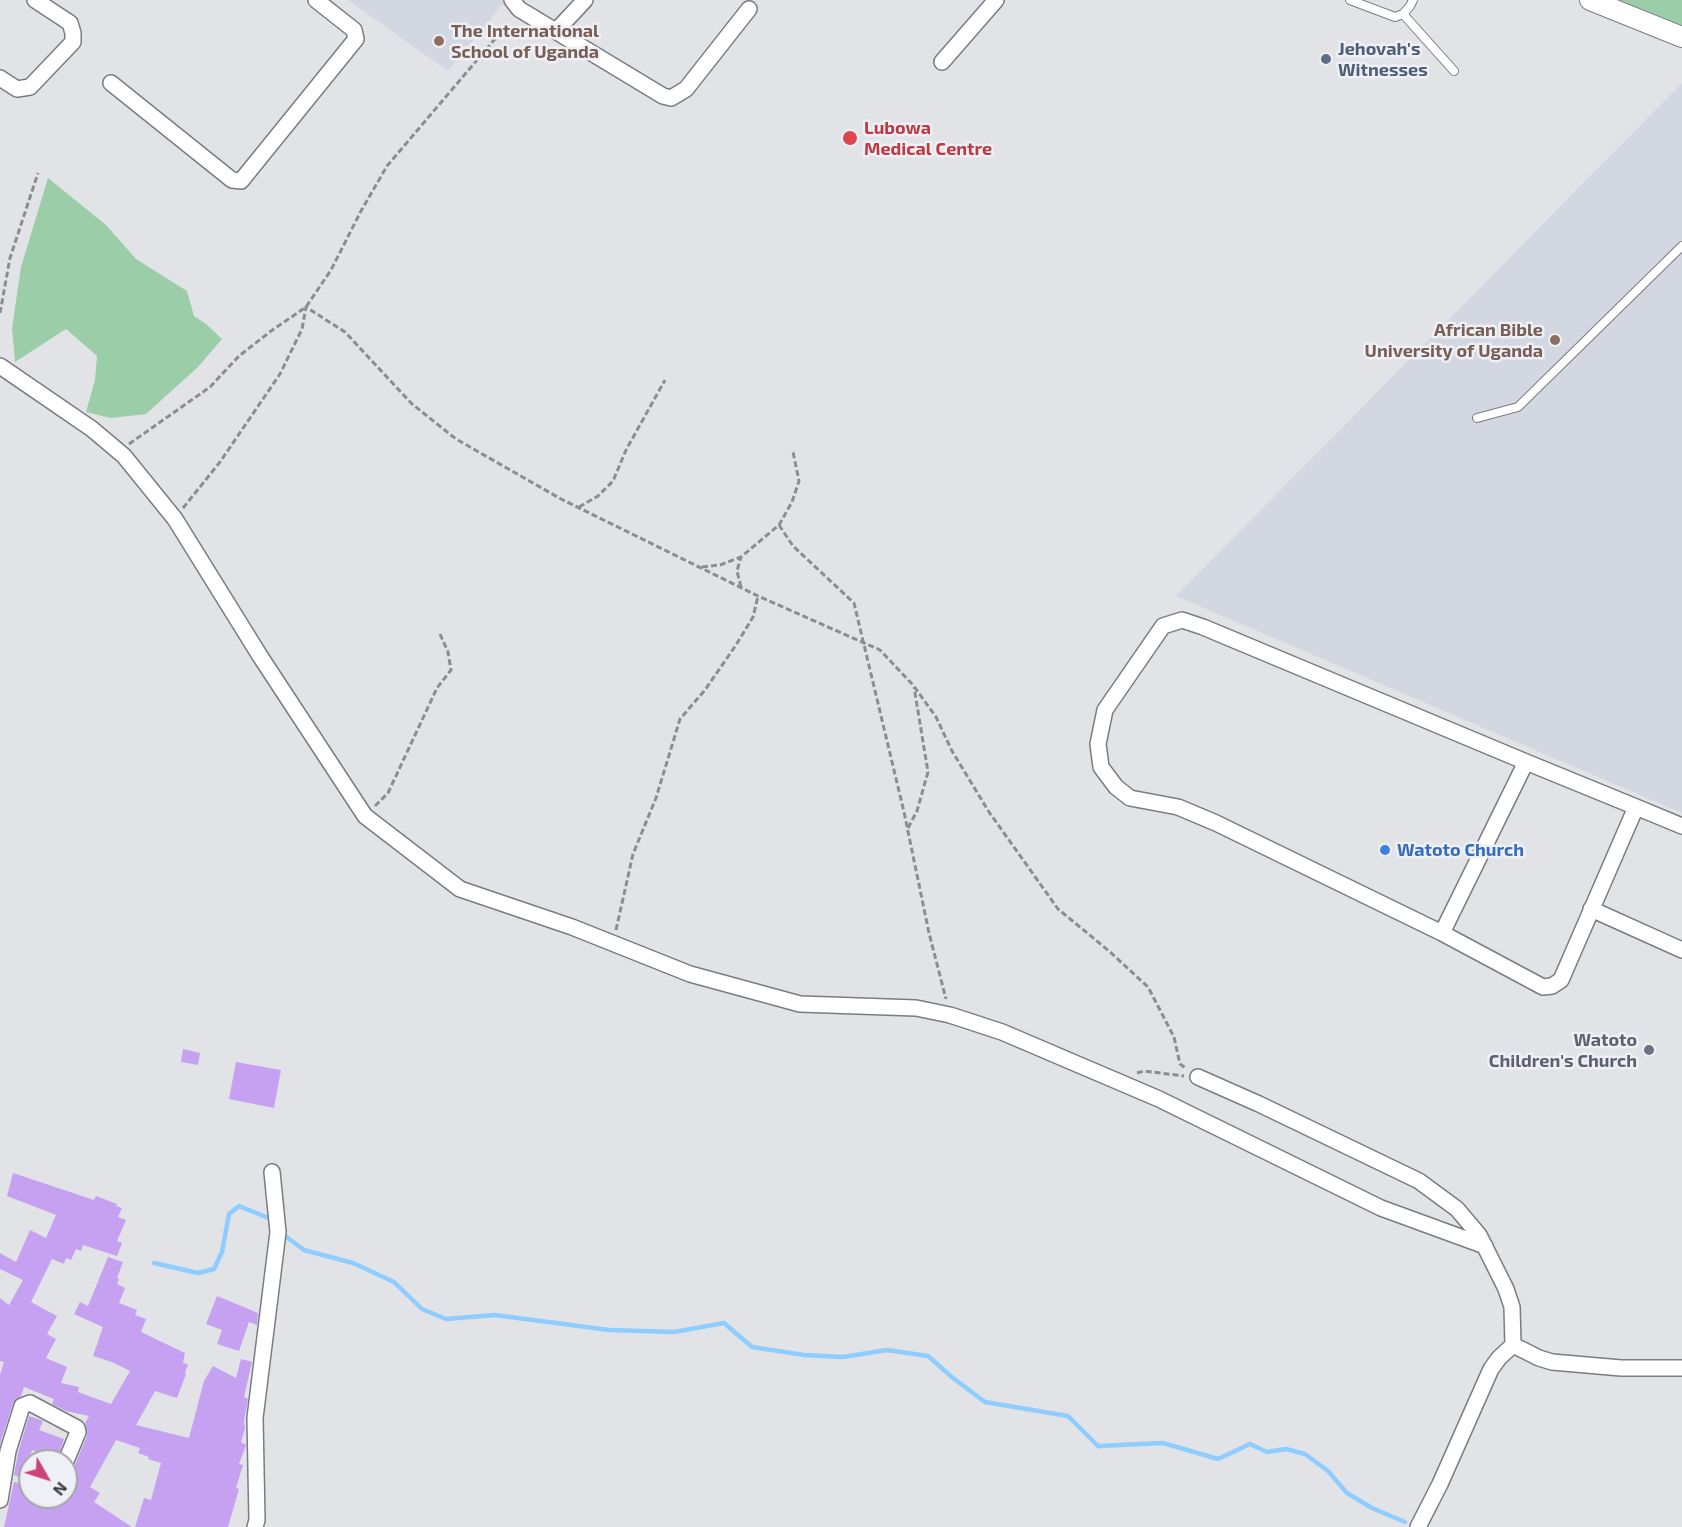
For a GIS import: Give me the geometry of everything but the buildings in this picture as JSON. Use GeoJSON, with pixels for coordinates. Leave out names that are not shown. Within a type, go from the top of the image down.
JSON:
{"type":"FeatureCollection","features":[{"type":"Feature","properties":{"kind":"street"},"geometry":{"type":"LineString","coordinates":[[0,78],[17,89],[30,87],[73,42],[70,24],[35,0]]}},
{"type":"Feature","properties":{"kind":"street"},"geometry":{"type":"LineString","coordinates":[[111,83],[232,180],[242,181],[356,39],[354,30],[316,0]]}},
{"type":"Feature","properties":{"kind":"street"},"geometry":{"type":"LineString","coordinates":[[512,0],[519,9],[663,96],[671,98],[686,89],[749,9]]}},
{"type":"Feature","properties":{"kind":"street"},"geometry":{"type":"LineString","coordinates":[[557,30],[585,0]]}},
{"type":"Feature","properties":{"kind":"street"},"geometry":{"type":"LineString","coordinates":[[942,62],[996,0]]}},
{"type":"Feature","properties":{"kind":"street"},"geometry":{"type":"LineString","coordinates":[[1590,0],[1682,37]]}},
{"type":"Feature","properties":{"kind":"street"},"geometry":{"type":"LineString","coordinates":[[0,366],[92,429],[124,456],[175,519],[260,656],[365,816],[460,889],[612,943],[690,974],[800,1004],[916,1008],[950,1015],[1002,1032],[1159,1099],[1381,1208],[1485,1246]]}},
{"type":"Feature","properties":{"kind":"street"},"geometry":{"type":"LineString","coordinates":[[1636,807],[1561,980],[1552,986],[1543,987],[1442,933],[1216,823],[1179,807],[1130,798],[1116,788],[1101,767],[1098,744],[1105,710],[1163,626],[1182,620],[1526,762],[1636,807],[1682,826]]}},
{"type":"Feature","properties":{"kind":"street"},"geometry":{"type":"LineString","coordinates":[[1442,933],[1526,762]]}},
{"type":"Feature","properties":{"kind":"street"},"geometry":{"type":"LineString","coordinates":[[1592,909],[1682,950]]}},
{"type":"Feature","properties":{"kind":"street"},"geometry":{"type":"LineString","coordinates":[[1198,1077],[1419,1180],[1457,1209],[1479,1235],[1485,1246],[1512,1307],[1513,1345],[1499,1358],[1491,1370],[1440,1484],[1418,1527]]}},
{"type":"Feature","properties":{"kind":"street"},"geometry":{"type":"LineString","coordinates":[[255,1527],[257,1520],[255,1418],[278,1232],[272,1172]]}},
{"type":"Feature","properties":{"kind":"street"},"geometry":{"type":"LineString","coordinates":[[1513,1345],[1552,1362],[1621,1368],[1682,1368]]}},
{"type":"Feature","properties":{"kind":"street"},"geometry":{"type":"LineString","coordinates":[[0,1500],[8,1451],[22,1406],[30,1403],[76,1428],[78,1432],[71,1449]]}},
{"type":"Feature","properties":{"kind":"lane"},"geometry":{"type":"LineString","coordinates":[[1350,0],[1395,17],[1403,14],[1413,0]]}},
{"type":"Feature","properties":{"kind":"lane"},"geometry":{"type":"LineString","coordinates":[[1403,14],[1454,71]]}},
{"type":"Feature","properties":{"kind":"lane"},"geometry":{"type":"LineString","coordinates":[[1477,418],[1518,407],[1682,246]]}},
{"type":"Feature","properties":{"kind":"path"},"geometry":{"type":"LineString","coordinates":[[124,456],[129,444],[210,387],[239,356],[306,307],[332,270],[361,211],[387,166],[500,33]]}},
{"type":"Feature","properties":{"kind":"path"},"geometry":{"type":"LineString","coordinates":[[0,313],[10,258],[38,173]]}},
{"type":"Feature","properties":{"kind":"path"},"geometry":{"type":"LineString","coordinates":[[306,307],[345,332],[412,404],[456,439],[579,507],[758,596],[880,650],[914,685],[936,717],[952,751],[988,812],[1058,909],[1148,987],[1174,1037],[1180,1064],[1198,1077]]}},
{"type":"Feature","properties":{"kind":"path"},"geometry":{"type":"LineString","coordinates":[[175,519],[220,462],[280,374],[303,329],[306,307]]}},
{"type":"Feature","properties":{"kind":"path"},"geometry":{"type":"LineString","coordinates":[[579,507],[598,496],[613,481],[626,450],[665,380]]}},
{"type":"Feature","properties":{"kind":"path"},"geometry":{"type":"LineString","coordinates":[[701,567],[720,565],[741,557],[779,525],[792,502],[799,481],[793,452]]}},
{"type":"Feature","properties":{"kind":"path"},"geometry":{"type":"LineString","coordinates":[[779,525],[793,546],[854,603],[908,829],[929,933],[950,1015]]}},
{"type":"Feature","properties":{"kind":"path"},"geometry":{"type":"LineString","coordinates":[[741,557],[737,571],[741,587]]}},
{"type":"Feature","properties":{"kind":"path"},"geometry":{"type":"LineString","coordinates":[[612,943],[633,854],[656,798],[680,719],[705,690],[736,645],[753,617],[758,596]]}},
{"type":"Feature","properties":{"kind":"path"},"geometry":{"type":"LineString","coordinates":[[365,816],[388,794],[437,688],[451,670],[448,652],[440,634]]}},
{"type":"Feature","properties":{"kind":"path"},"geometry":{"type":"LineString","coordinates":[[908,829],[928,772],[914,685]]}},
{"type":"Feature","properties":{"kind":"path"},"geometry":{"type":"LineString","coordinates":[[1114,1080],[1144,1071],[1198,1077]]}},
{"type":"Feature","properties":{"kind":"shaded area","name":"The International School of Uganda"},"geometry":{"type":"Polygon","coordinates":[[[348,0],[506,0],[448,71],[348,0]]]}},
{"type":"Feature","properties":{"kind":"shaded area","name":"African Bible University of Uganda"},"geometry":{"type":"Polygon","coordinates":[[[1682,83],[1682,813],[1176,596],[1682,83]]]}},
{"type":"Feature","properties":{"kind":"green space"},"geometry":{"type":"Polygon","coordinates":[[[1615,0],[1682,0],[1682,27],[1615,0]]]}},
{"type":"Feature","properties":{"kind":"green space"},"geometry":{"type":"Polygon","coordinates":[[[48,178],[106,225],[136,259],[187,291],[194,316],[222,339],[198,367],[146,414],[111,418],[86,412],[95,380],[97,356],[66,329],[15,362],[12,328],[21,267],[48,178]]]}},
{"type":"Feature","properties":{"kind":"waterway"},"geometry":{"type":"LineString","coordinates":[[154,1263],[198,1273],[214,1269],[222,1252],[229,1214],[239,1206],[271,1219],[273,1222]]}},
{"type":"Feature","properties":{"kind":"waterway"},"geometry":{"type":"LineString","coordinates":[[281,1233],[304,1250],[353,1263],[394,1282],[422,1309],[446,1319],[495,1315],[609,1330],[674,1332],[724,1323],[752,1347],[804,1355],[843,1357],[887,1350],[928,1356],[985,1402],[1068,1416],[1098,1446],[1163,1443],[1218,1459],[1250,1444],[1267,1452],[1286,1449],[1305,1454],[1328,1471],[1347,1493],[1372,1508],[1405,1522]]}},
{"type":"Feature","properties":{"kind":"place","name":"The International School of Uganda"},"geometry":{"type":"Point","coordinates":[439,41]}},
{"type":"Feature","properties":{"kind":"place","name":"Jehovah's Witnesses"},"geometry":{"type":"Point","coordinates":[1326,59]}},
{"type":"Feature","properties":{"kind":"place","name":"Lubowa Medical Centre"},"geometry":{"type":"Point","coordinates":[850,138]}},
{"type":"Feature","properties":{"kind":"place","name":"African Bible University of Uganda"},"geometry":{"type":"Point","coordinates":[1555,340]}},
{"type":"Feature","properties":{"kind":"place","name":"Watoto Church"},"geometry":{"type":"Point","coordinates":[1385,850]}},
{"type":"Feature","properties":{"kind":"place","name":"Watoto Children's Church"},"geometry":{"type":"Point","coordinates":[1649,1050]}}]}
